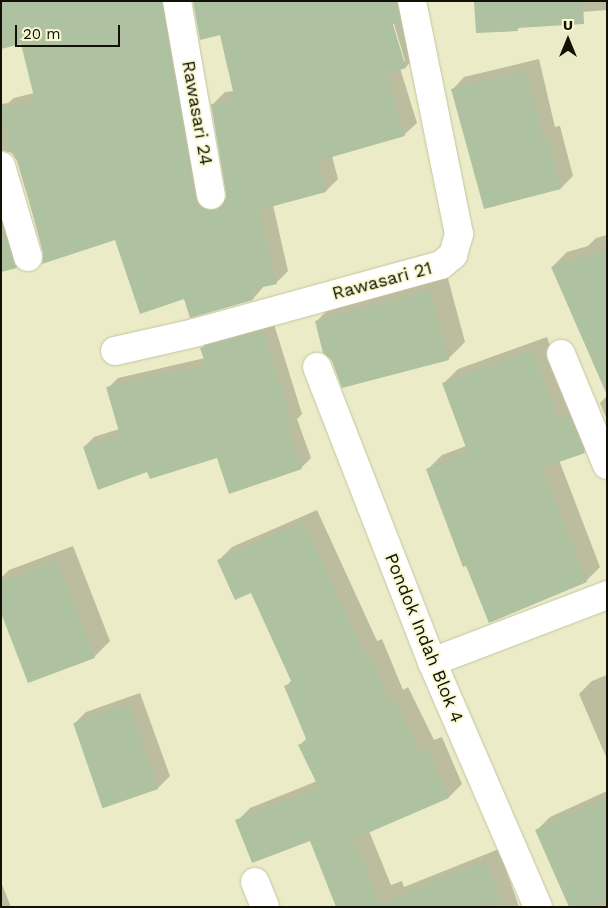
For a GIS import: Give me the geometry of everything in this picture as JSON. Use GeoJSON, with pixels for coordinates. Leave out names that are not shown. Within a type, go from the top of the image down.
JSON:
{"type":"FeatureCollection","features":[{"type":"Feature","properties":{"kind":"street","name":"Rawasari 24"},"geometry":{"type":"LineString","coordinates":[[177,1],[211,195]]}},
{"type":"Feature","properties":{"kind":"street","name":"Rawasari 21"},"geometry":{"type":"LineString","coordinates":[[115,351],[194,333],[441,265],[454,254],[459,234],[412,1]]}},
{"type":"Feature","properties":{"kind":"street"},"geometry":{"type":"LineString","coordinates":[[1,166],[28,257]]}},
{"type":"Feature","properties":{"kind":"street"},"geometry":{"type":"LineString","coordinates":[[561,354],[607,465]]}},
{"type":"Feature","properties":{"kind":"street","name":"Pondok Indah Blok 4"},"geometry":{"type":"LineString","coordinates":[[317,367],[432,662],[538,907]]}},
{"type":"Feature","properties":{"kind":"street"},"geometry":{"type":"LineString","coordinates":[[432,662],[607,595]]}},
{"type":"Feature","properties":{"kind":"building"},"geometry":{"type":"Polygon","coordinates":[[[1,1],[162,1],[196,198],[199,205],[206,210],[214,210],[221,207],[226,200],[211,104],[235,100],[220,35],[200,40],[193,1],[397,1],[400,21],[393,24],[406,68],[387,74],[405,136],[318,161],[326,192],[259,210],[277,284],[250,290],[253,300],[190,318],[184,299],[140,314],[115,240],[42,264],[43,253],[16,150],[10,151],[1,114],[1,109],[35,101],[21,44],[1,49],[1,1]]]}},
{"type":"Feature","properties":{"kind":"building"},"geometry":{"type":"Polygon","coordinates":[[[474,1],[583,1],[584,24],[517,28],[518,31],[476,33],[474,1]]]}},
{"type":"Feature","properties":{"kind":"building"},"geometry":{"type":"Polygon","coordinates":[[[527,71],[543,138],[548,137],[561,189],[484,209],[451,89],[527,71]]]}},
{"type":"Feature","properties":{"kind":"building"},"geometry":{"type":"Polygon","coordinates":[[[1,231],[4,231],[17,268],[1,272],[1,231]]]}},
{"type":"Feature","properties":{"kind":"building"},"geometry":{"type":"Polygon","coordinates":[[[607,249],[607,395],[551,267],[607,249]]]}},
{"type":"Feature","properties":{"kind":"building"},"geometry":{"type":"Polygon","coordinates":[[[431,290],[449,360],[342,388],[332,361],[323,353],[315,321],[431,290]]]}},
{"type":"Feature","properties":{"kind":"building"},"geometry":{"type":"Polygon","coordinates":[[[263,330],[293,425],[287,427],[302,469],[229,494],[217,458],[150,479],[147,472],[98,490],[83,447],[120,435],[106,387],[206,365],[200,348],[263,330]]]}},
{"type":"Feature","properties":{"kind":"building"},"geometry":{"type":"Polygon","coordinates":[[[533,350],[557,417],[568,413],[585,453],[542,468],[587,582],[489,623],[466,566],[463,567],[426,469],[468,453],[442,383],[533,350]]]}},
{"type":"Feature","properties":{"kind":"building"},"geometry":{"type":"Polygon","coordinates":[[[304,522],[364,654],[369,651],[389,702],[395,700],[420,752],[428,749],[449,798],[354,839],[380,904],[486,861],[501,900],[485,907],[336,907],[310,841],[252,863],[235,820],[319,788],[298,745],[307,741],[284,686],[292,683],[251,593],[235,600],[217,560],[304,522]]]}},
{"type":"Feature","properties":{"kind":"building"},"geometry":{"type":"Polygon","coordinates":[[[57,561],[95,658],[28,683],[1,613],[1,582],[57,561]]]}},
{"type":"Feature","properties":{"kind":"building"},"geometry":{"type":"Polygon","coordinates":[[[129,704],[158,789],[103,808],[73,723],[129,704]]]}},
{"type":"Feature","properties":{"kind":"building"},"geometry":{"type":"Polygon","coordinates":[[[607,797],[607,899],[589,907],[569,907],[535,830],[607,797]]]}}]}
